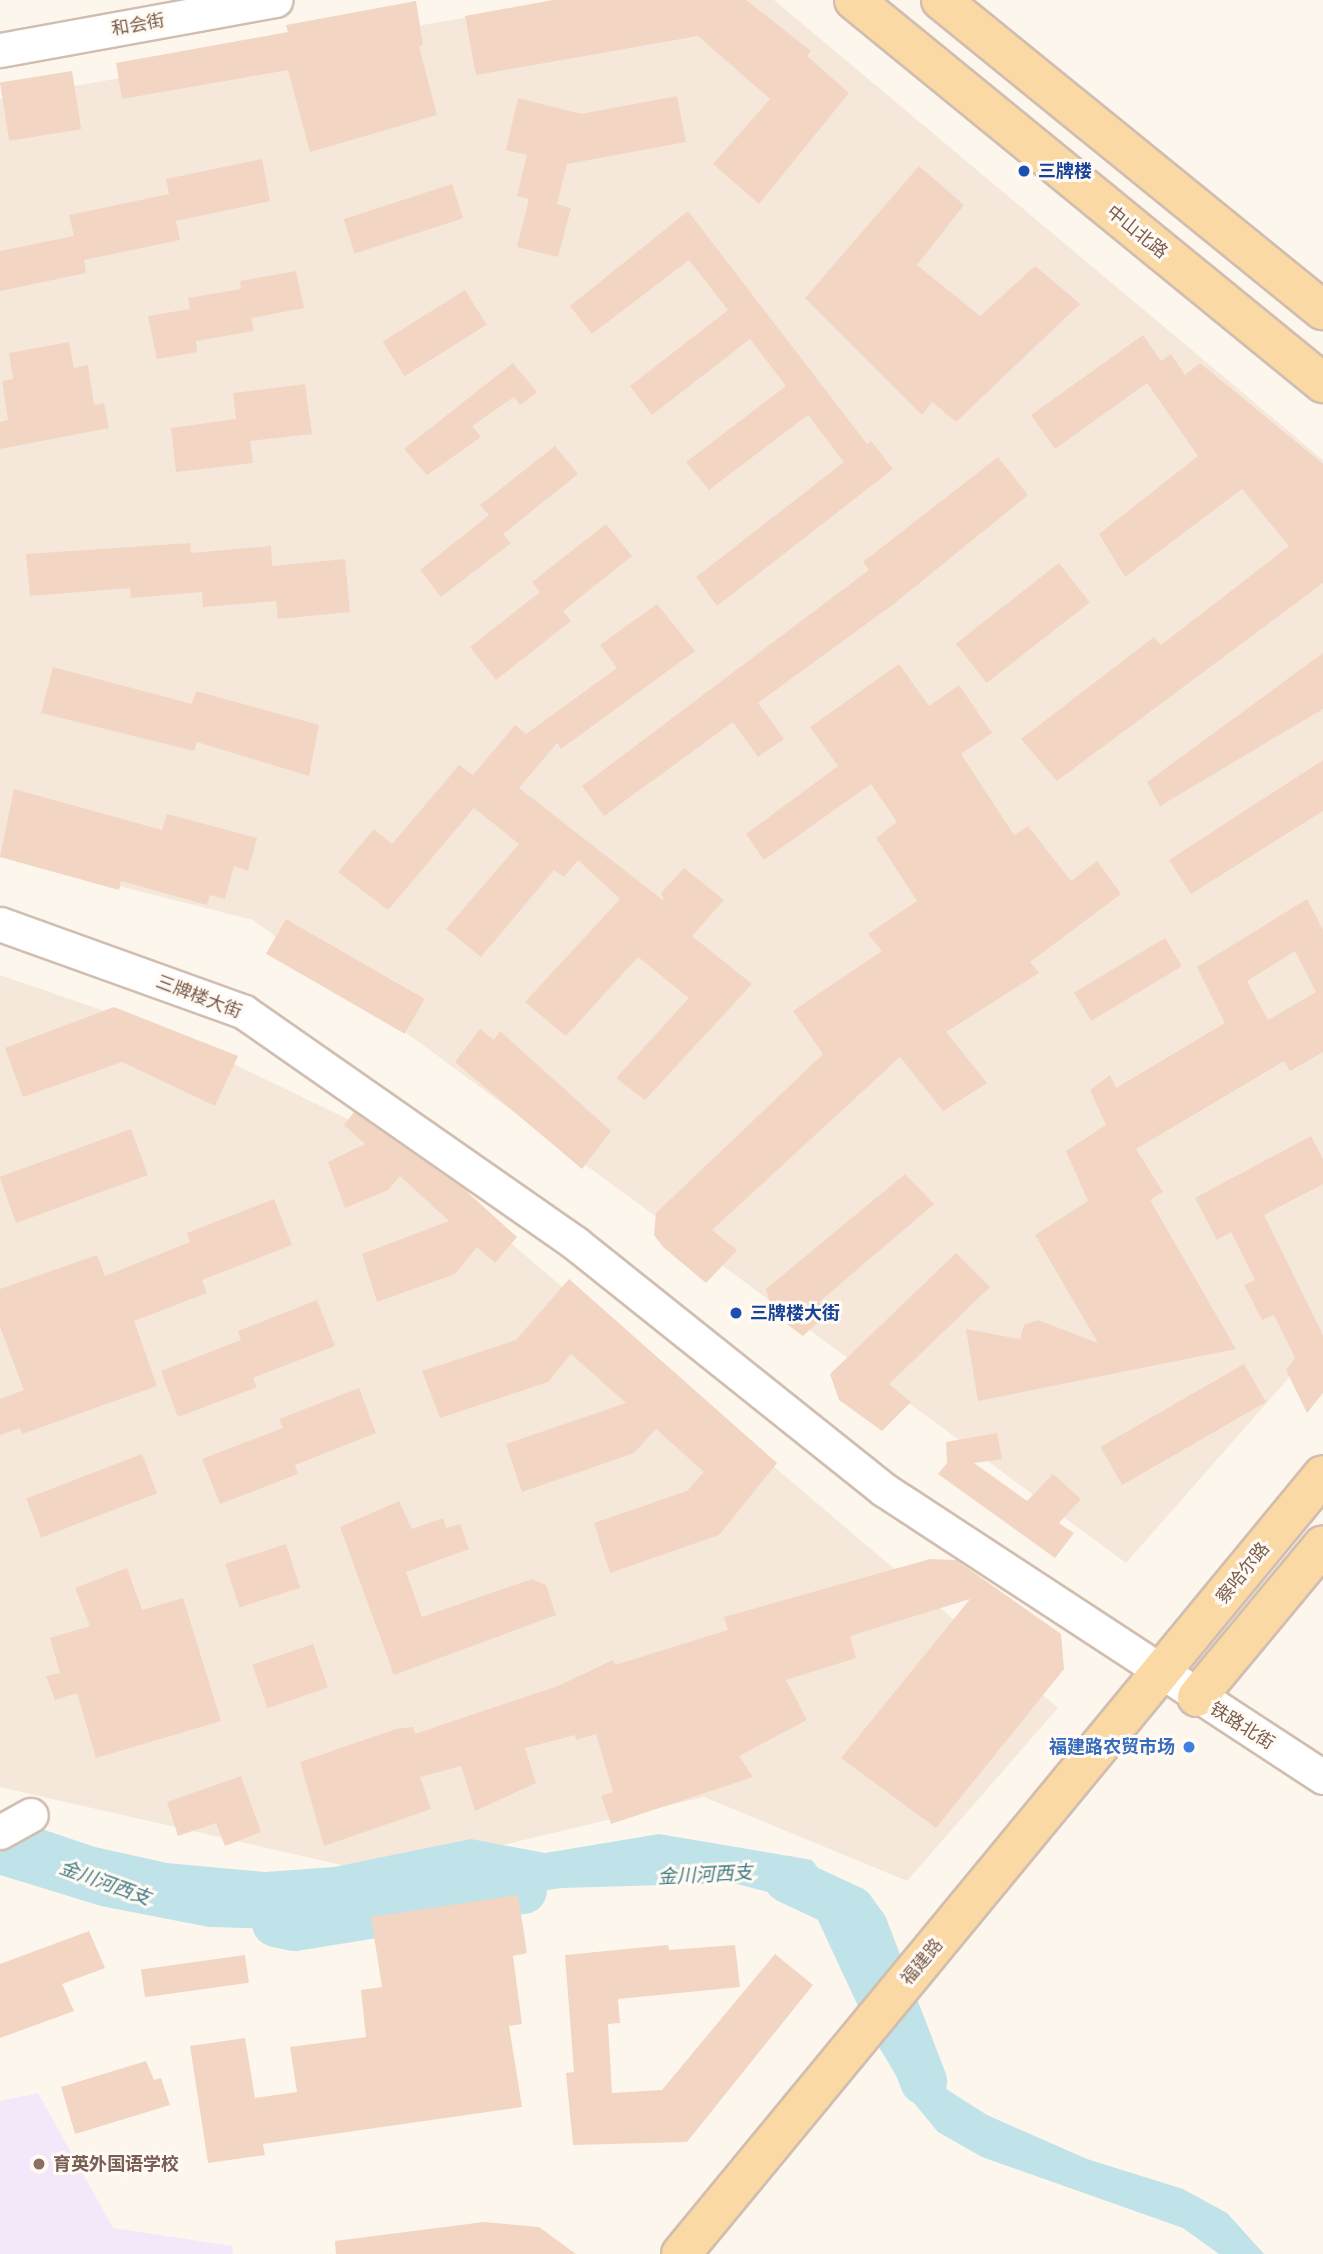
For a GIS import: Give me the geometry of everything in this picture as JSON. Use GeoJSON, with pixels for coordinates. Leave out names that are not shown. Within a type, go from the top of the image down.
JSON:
{"type":"FeatureCollection","features":[{"type":"Feature","properties":{"kind":"main road","name":"中山北路"},"geometry":{"type":"LineString","coordinates":[[854,0],[1323,383]]}},
{"type":"Feature","properties":{"kind":"main road"},"geometry":{"type":"LineString","coordinates":[[941,0],[1323,310]]}},
{"type":"Feature","properties":{"kind":"main road","name":"察哈尔路"},"geometry":{"type":"LineString","coordinates":[[1163,1671],[1323,1475]]}},
{"type":"Feature","properties":{"kind":"main road"},"geometry":{"type":"LineString","coordinates":[[1197,1697],[1323,1545]]}},
{"type":"Feature","properties":{"kind":"main road","name":"福建路"},"geometry":{"type":"LineString","coordinates":[[681,2254],[1163,1671]]}},
{"type":"Feature","properties":{"kind":"street","name":"和会街"},"geometry":{"type":"LineString","coordinates":[[0,50],[275,0]]}},
{"type":"Feature","properties":{"kind":"street","name":"三牌楼大街"},"geometry":{"type":"LineString","coordinates":[[0,924],[244,1012],[575,1243],[883,1489],[1163,1671]]}},
{"type":"Feature","properties":{"kind":"street","name":"铁路北街"},"geometry":{"type":"LineString","coordinates":[[1163,1671],[1197,1697],[1323,1777]]}},
{"type":"Feature","properties":{"kind":"street"},"geometry":{"type":"LineString","coordinates":[[0,1832],[31,1815]]}},
{"type":"Feature","properties":{"kind":"shaded area"},"geometry":{"type":"Polygon","coordinates":[[[565,0],[774,0],[1323,460],[1323,1339],[1126,1563],[253,920],[0,856],[0,99],[565,0]]]}},
{"type":"Feature","properties":{"kind":"shaded area"},"geometry":{"type":"Polygon","coordinates":[[[0,975],[174,1035],[387,1138],[1058,1708],[907,1881],[704,1797],[381,1874],[0,1787],[0,975]]]}},
{"type":"Feature","properties":{"kind":"shaded area","name":"育英外国语学校"},"geometry":{"type":"Polygon","coordinates":[[[38,2093],[113,2228],[232,2246],[233,2254],[0,2254],[0,2101],[38,2093]]]}},
{"type":"Feature","properties":{"kind":"water"},"geometry":{"type":"Polygon","coordinates":[[[0,1815],[95,1847],[167,1863],[265,1872],[334,1867],[471,1839],[545,1853],[659,1834],[812,1860],[865,1934],[890,2007],[921,2052],[932,2080],[987,2115],[1087,2159],[1183,2189],[1227,2213],[1264,2254],[1219,2254],[1183,2228],[982,2157],[938,2132],[909,2097],[870,2032],[818,1920],[788,1897],[733,1883],[561,1888],[279,1929],[209,1927],[101,1906],[0,1875],[0,1815]]]}},
{"type":"Feature","properties":{"kind":"building"},"geometry":{"type":"Polygon","coordinates":[[[553,0],[746,0],[811,51],[807,56],[849,93],[759,204],[713,164],[770,99],[698,36],[476,75],[465,16],[553,0]]]}},
{"type":"Feature","properties":{"kind":"building"},"geometry":{"type":"Polygon","coordinates":[[[416,1],[423,45],[419,46],[437,115],[310,152],[288,70],[122,99],[116,63],[288,32],[286,25],[416,1]]]}},
{"type":"Feature","properties":{"kind":"building"},"geometry":{"type":"Polygon","coordinates":[[[72,71],[81,129],[9,141],[0,82],[72,71]]]}},
{"type":"Feature","properties":{"kind":"building"},"geometry":{"type":"Polygon","coordinates":[[[677,96],[686,142],[567,164],[557,204],[571,208],[558,257],[517,247],[529,199],[517,196],[527,155],[506,150],[518,98],[581,114],[677,96]]]}},
{"type":"Feature","properties":{"kind":"building"},"geometry":{"type":"Polygon","coordinates":[[[262,159],[270,201],[176,221],[180,240],[84,260],[86,273],[0,291],[0,251],[74,236],[69,215],[169,194],[166,179],[262,159]]]}},
{"type":"Feature","properties":{"kind":"building"},"geometry":{"type":"Polygon","coordinates":[[[919,166],[964,205],[917,265],[980,316],[1035,266],[1080,304],[956,422],[932,402],[922,415],[805,298],[919,166]]]}},
{"type":"Feature","properties":{"kind":"building"},"geometry":{"type":"Polygon","coordinates":[[[452,184],[463,218],[355,253],[344,219],[452,184]]]}},
{"type":"Feature","properties":{"kind":"building"},"geometry":{"type":"Polygon","coordinates":[[[688,211],[867,444],[871,441],[893,469],[717,606],[696,577],[844,462],[808,415],[709,490],[686,462],[786,386],[750,339],[652,415],[630,386],[728,310],[689,260],[592,334],[570,306],[688,211]]]}},
{"type":"Feature","properties":{"kind":"building"},"geometry":{"type":"Polygon","coordinates":[[[296,271],[304,308],[251,318],[254,331],[196,341],[197,352],[157,359],[148,316],[190,309],[188,298],[241,289],[240,281],[296,271]]]}},
{"type":"Feature","properties":{"kind":"building"},"geometry":{"type":"Polygon","coordinates":[[[465,290],[487,325],[404,376],[383,341],[465,290]]]}},
{"type":"Feature","properties":{"kind":"building"},"geometry":{"type":"Polygon","coordinates":[[[1143,335],[1161,361],[1171,354],[1185,375],[1200,363],[1323,464],[1323,583],[1057,781],[1021,739],[1154,637],[1161,645],[1289,546],[1242,489],[1125,577],[1099,534],[1198,456],[1147,383],[1055,449],[1031,415],[1143,335]]]}},
{"type":"Feature","properties":{"kind":"building"},"geometry":{"type":"Polygon","coordinates":[[[69,342],[74,368],[88,365],[94,405],[104,403],[109,428],[0,449],[0,422],[8,420],[2,381],[13,379],[9,353],[69,342]]]}},
{"type":"Feature","properties":{"kind":"building"},"geometry":{"type":"Polygon","coordinates":[[[513,363],[537,392],[520,405],[514,397],[472,426],[481,437],[427,475],[404,449],[513,363]]]}},
{"type":"Feature","properties":{"kind":"building"},"geometry":{"type":"Polygon","coordinates":[[[305,384],[312,434],[250,441],[253,463],[176,472],[171,428],[236,419],[233,393],[305,384]]]}},
{"type":"Feature","properties":{"kind":"building"},"geometry":{"type":"Polygon","coordinates":[[[555,446],[578,474],[503,534],[511,543],[441,597],[420,570],[489,515],[480,505],[555,446]]]}},
{"type":"Feature","properties":{"kind":"building"},"geometry":{"type":"Polygon","coordinates":[[[998,457],[1028,495],[895,603],[758,703],[784,739],[758,757],[733,722],[604,816],[582,786],[869,570],[863,562],[998,457]]]}},
{"type":"Feature","properties":{"kind":"building"},"geometry":{"type":"Polygon","coordinates":[[[606,524],[632,556],[563,611],[571,621],[496,680],[470,647],[540,592],[532,582],[606,524]]]}},
{"type":"Feature","properties":{"kind":"building"},"geometry":{"type":"Polygon","coordinates":[[[190,543],[191,553],[271,546],[272,566],[345,559],[350,612],[278,619],[276,601],[203,607],[202,592],[131,598],[130,588],[30,596],[26,554],[190,543]]]}},
{"type":"Feature","properties":{"kind":"building"},"geometry":{"type":"Polygon","coordinates":[[[1059,563],[1090,602],[987,683],[956,644],[1059,563]]]}},
{"type":"Feature","properties":{"kind":"building"},"geometry":{"type":"Polygon","coordinates":[[[657,604],[695,651],[561,749],[557,743],[519,788],[664,901],[661,893],[684,868],[724,900],[692,936],[752,984],[645,1100],[616,1078],[689,998],[638,957],[566,1036],[525,1002],[620,899],[578,860],[564,877],[554,870],[481,957],[446,929],[519,844],[474,808],[388,910],[338,872],[374,829],[392,844],[459,765],[473,775],[515,725],[526,734],[617,668],[600,645],[657,604]]]}},
{"type":"Feature","properties":{"kind":"building"},"geometry":{"type":"Polygon","coordinates":[[[1323,653],[1323,709],[1160,806],[1147,782],[1323,653]]]}},
{"type":"Feature","properties":{"kind":"building"},"geometry":{"type":"Polygon","coordinates":[[[899,664],[929,706],[959,685],[992,733],[961,754],[1014,835],[1028,826],[1071,881],[1097,861],[1121,894],[1030,962],[1039,973],[946,1032],[987,1083],[943,1111],[900,1057],[712,1230],[737,1250],[706,1283],[663,1247],[654,1235],[656,1213],[823,1054],[793,1011],[882,951],[868,934],[917,901],[876,838],[897,822],[871,784],[764,860],[746,834],[838,766],[810,727],[899,664]]]}},
{"type":"Feature","properties":{"kind":"building"},"geometry":{"type":"Polygon","coordinates":[[[53,667],[192,704],[196,691],[319,725],[309,776],[197,742],[194,751],[41,713],[53,667]]]}},
{"type":"Feature","properties":{"kind":"building"},"geometry":{"type":"Polygon","coordinates":[[[1323,760],[1323,811],[1191,894],[1169,860],[1323,760]]]}},
{"type":"Feature","properties":{"kind":"building"},"geometry":{"type":"Polygon","coordinates":[[[14,789],[162,830],[167,814],[257,838],[248,871],[234,866],[225,899],[210,895],[207,905],[121,881],[119,890],[0,857],[14,789]]]}},
{"type":"Feature","properties":{"kind":"building"},"geometry":{"type":"Polygon","coordinates":[[[1307,899],[1323,930],[1323,1052],[1290,1071],[1284,1061],[1136,1149],[1163,1192],[1150,1200],[1236,1349],[978,1401],[966,1329],[1020,1339],[1024,1325],[1038,1320],[1098,1343],[1035,1235],[1088,1201],[1066,1151],[1106,1125],[1090,1090],[1110,1075],[1116,1088],[1225,1023],[1197,967],[1307,899]],[[1295,951],[1247,981],[1268,1020],[1316,992],[1295,951]]]}},
{"type":"Feature","properties":{"kind":"building"},"geometry":{"type":"Polygon","coordinates":[[[286,919],[425,999],[405,1034],[266,954],[286,919]]]}},
{"type":"Feature","properties":{"kind":"building"},"geometry":{"type":"Polygon","coordinates":[[[1165,938],[1182,966],[1091,1021],[1074,993],[1165,938]]]}},
{"type":"Feature","properties":{"kind":"building"},"geometry":{"type":"Polygon","coordinates":[[[114,1007],[238,1056],[215,1106],[122,1062],[23,1097],[5,1048],[114,1007]]]}},
{"type":"Feature","properties":{"kind":"building"},"geometry":{"type":"Polygon","coordinates":[[[480,1029],[494,1040],[500,1031],[611,1131],[582,1169],[455,1062],[480,1029]]]}},
{"type":"Feature","properties":{"kind":"building"},"geometry":{"type":"Polygon","coordinates":[[[354,1112],[464,1189],[517,1237],[495,1263],[477,1247],[455,1274],[377,1302],[362,1254],[449,1221],[400,1176],[388,1190],[345,1208],[328,1162],[365,1144],[344,1125],[354,1112]]]}},
{"type":"Feature","properties":{"kind":"building"},"geometry":{"type":"Polygon","coordinates":[[[131,1129],[148,1175],[16,1223],[0,1177],[131,1129]]]}},
{"type":"Feature","properties":{"kind":"building"},"geometry":{"type":"Polygon","coordinates":[[[1311,1136],[1323,1159],[1323,1184],[1264,1215],[1323,1335],[1323,1393],[1307,1413],[1286,1370],[1295,1358],[1274,1315],[1262,1320],[1244,1285],[1255,1280],[1231,1232],[1217,1240],[1195,1198],[1311,1136]]]}},
{"type":"Feature","properties":{"kind":"building"},"geometry":{"type":"Polygon","coordinates":[[[905,1174],[934,1204],[819,1302],[831,1310],[803,1336],[773,1314],[766,1289],[905,1174]]]}},
{"type":"Feature","properties":{"kind":"building"},"geometry":{"type":"Polygon","coordinates":[[[274,1199],[292,1245],[202,1280],[207,1293],[134,1321],[157,1386],[22,1434],[20,1428],[0,1435],[0,1399],[24,1390],[0,1327],[0,1289],[97,1255],[105,1276],[190,1242],[187,1233],[274,1199]]]}},
{"type":"Feature","properties":{"kind":"building"},"geometry":{"type":"Polygon","coordinates":[[[956,1253],[990,1287],[889,1384],[911,1402],[882,1431],[839,1400],[830,1374],[956,1253]]]}},
{"type":"Feature","properties":{"kind":"building"},"geometry":{"type":"Polygon","coordinates":[[[569,1279],[777,1463],[719,1535],[610,1573],[594,1523],[687,1491],[704,1472],[656,1429],[634,1453],[522,1492],[506,1444],[626,1403],[571,1354],[548,1382],[440,1418],[422,1371],[516,1340],[569,1279]]]}},
{"type":"Feature","properties":{"kind":"building"},"geometry":{"type":"Polygon","coordinates":[[[317,1300],[335,1346],[253,1378],[257,1387],[178,1417],[161,1371],[241,1340],[238,1331],[317,1300]]]}},
{"type":"Feature","properties":{"kind":"building"},"geometry":{"type":"Polygon","coordinates":[[[1244,1364],[1266,1402],[1122,1485],[1100,1447],[1244,1364]]]}},
{"type":"Feature","properties":{"kind":"building"},"geometry":{"type":"Polygon","coordinates":[[[359,1388],[376,1433],[295,1465],[298,1474],[220,1504],[202,1459],[283,1428],[279,1419],[359,1388]]]}},
{"type":"Feature","properties":{"kind":"building"},"geometry":{"type":"Polygon","coordinates":[[[997,1433],[1002,1459],[974,1463],[1027,1501],[1053,1474],[1081,1499],[1059,1523],[1074,1533],[1055,1558],[938,1474],[947,1463],[946,1442],[997,1433]]]}},
{"type":"Feature","properties":{"kind":"building"},"geometry":{"type":"Polygon","coordinates":[[[142,1454],[157,1493],[41,1538],[26,1498],[142,1454]]]}},
{"type":"Feature","properties":{"kind":"building"},"geometry":{"type":"Polygon","coordinates":[[[399,1501],[412,1529],[443,1518],[446,1528],[460,1524],[469,1549],[406,1572],[422,1617],[532,1579],[546,1585],[556,1615],[394,1675],[340,1527],[399,1501]]]}},
{"type":"Feature","properties":{"kind":"building"},"geometry":{"type":"Polygon","coordinates":[[[286,1544],[300,1588],[239,1608],[225,1564],[286,1544]]]}},
{"type":"Feature","properties":{"kind":"building"},"geometry":{"type":"Polygon","coordinates":[[[930,1559],[956,1560],[1061,1634],[1064,1669],[936,1828],[841,1758],[970,1599],[850,1636],[856,1658],[786,1680],[807,1720],[739,1756],[753,1777],[611,1824],[601,1796],[613,1792],[596,1734],[576,1740],[575,1735],[525,1748],[536,1783],[475,1811],[461,1766],[420,1777],[431,1809],[324,1846],[300,1762],[396,1729],[413,1727],[415,1734],[558,1686],[613,1660],[615,1665],[728,1630],[724,1617],[930,1559]]]}},
{"type":"Feature","properties":{"kind":"building"},"geometry":{"type":"Polygon","coordinates":[[[127,1568],[142,1610],[183,1598],[221,1721],[96,1758],[77,1693],[55,1700],[46,1676],[60,1673],[50,1638],[90,1626],[75,1588],[127,1568]]]}},
{"type":"Feature","properties":{"kind":"building"},"geometry":{"type":"Polygon","coordinates":[[[313,1644],[328,1687],[267,1708],[252,1665],[313,1644]]]}},
{"type":"Feature","properties":{"kind":"building"},"geometry":{"type":"Polygon","coordinates":[[[241,1776],[261,1832],[225,1846],[216,1823],[178,1836],[167,1802],[241,1776]]]}},
{"type":"Feature","properties":{"kind":"building"},"geometry":{"type":"Polygon","coordinates":[[[518,1895],[527,1953],[513,1956],[522,2024],[509,2026],[522,2107],[263,2144],[265,2155],[208,2163],[190,2046],[245,2038],[255,2098],[297,2092],[290,2047],[366,2037],[361,1990],[382,1987],[371,1917],[518,1895]]]}},
{"type":"Feature","properties":{"kind":"building"},"geometry":{"type":"Polygon","coordinates":[[[89,1931],[105,1968],[62,1984],[74,2011],[0,2038],[0,1964],[89,1931]]]}},
{"type":"Feature","properties":{"kind":"building"},"geometry":{"type":"Polygon","coordinates":[[[668,1945],[669,1950],[735,1945],[740,1987],[618,1999],[620,2023],[608,2024],[612,2093],[662,2090],[775,1954],[813,1985],[687,2142],[573,2145],[566,2073],[574,2072],[565,1955],[668,1945]]]}},
{"type":"Feature","properties":{"kind":"building"},"geometry":{"type":"Polygon","coordinates":[[[245,1955],[249,1983],[145,1997],[141,1970],[245,1955]]]}},
{"type":"Feature","properties":{"kind":"building"},"geometry":{"type":"Polygon","coordinates":[[[146,2061],[154,2080],[161,2078],[170,2105],[75,2134],[61,2087],[146,2061]]]}},
{"type":"Feature","properties":{"kind":"building"},"geometry":{"type":"Polygon","coordinates":[[[484,2222],[539,2227],[576,2254],[336,2254],[335,2241],[484,2222]]]}},
{"type":"Feature","properties":{"kind":"waterway","name":"金川河西支"},"geometry":{"type":"LineString","coordinates":[[787,1879],[851,1909],[864,1927],[923,2081]]}},
{"type":"Feature","properties":{"kind":"waterway","name":"金川河西支"},"geometry":{"type":"LineString","coordinates":[[275,1923],[294,1927],[523,1890]]}},
{"type":"Feature","properties":{"kind":"place","name":"三牌楼"},"geometry":{"type":"Point","coordinates":[1024,171]}},
{"type":"Feature","properties":{"kind":"place","name":"三牌楼大街"},"geometry":{"type":"Point","coordinates":[736,1313]}},
{"type":"Feature","properties":{"kind":"place","name":"福建路农贸市场"},"geometry":{"type":"Point","coordinates":[1189,1747]}},
{"type":"Feature","properties":{"kind":"place","name":"育英外国语学校"},"geometry":{"type":"Point","coordinates":[39,2164]}}]}
